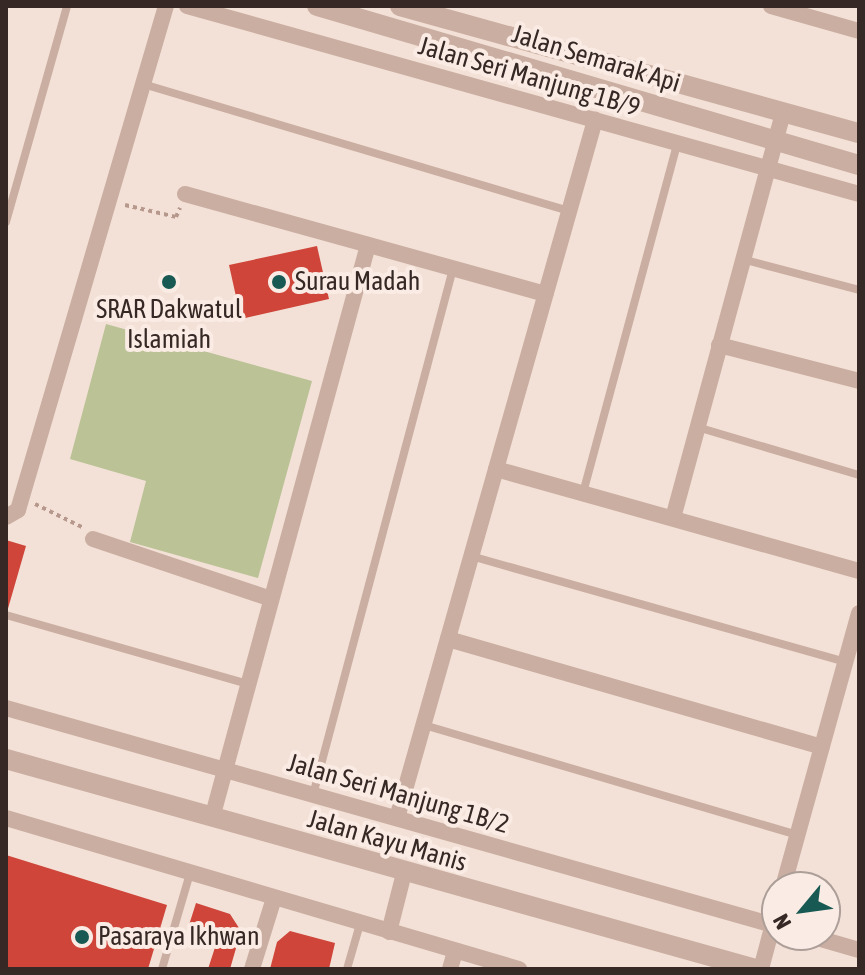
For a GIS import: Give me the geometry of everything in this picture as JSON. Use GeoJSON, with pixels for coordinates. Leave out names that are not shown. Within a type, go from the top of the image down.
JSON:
{"type":"FeatureCollection","features":[{"type":"Feature","properties":{"kind":"street"},"geometry":{"type":"LineString","coordinates":[[6,517],[22,499],[166,6]]}},
{"type":"Feature","properties":{"kind":"street","name":"Jalan Seri Manjung 1B/9"},"geometry":{"type":"LineString","coordinates":[[187,6],[859,194]]}},
{"type":"Feature","properties":{"kind":"street","name":"Jalan Semarak Api"},"geometry":{"type":"LineString","coordinates":[[317,6],[859,165]]}},
{"type":"Feature","properties":{"kind":"street","name":"Jalan Semarak Api"},"geometry":{"type":"LineString","coordinates":[[400,6],[859,133]]}},
{"type":"Feature","properties":{"kind":"street"},"geometry":{"type":"LineString","coordinates":[[771,6],[859,31]]}},
{"type":"Feature","properties":{"kind":"street"},"geometry":{"type":"LineString","coordinates":[[673,518],[783,112]]}},
{"type":"Feature","properties":{"kind":"street"},"geometry":{"type":"LineString","coordinates":[[397,818],[595,120]]}},
{"type":"Feature","properties":{"kind":"street"},"geometry":{"type":"LineString","coordinates":[[185,194],[545,294]]}},
{"type":"Feature","properties":{"kind":"street"},"geometry":{"type":"LineString","coordinates":[[212,818],[368,245]]}},
{"type":"Feature","properties":{"kind":"street"},"geometry":{"type":"LineString","coordinates":[[719,345],[859,381]]}},
{"type":"Feature","properties":{"kind":"street"},"geometry":{"type":"LineString","coordinates":[[496,469],[859,571]]}},
{"type":"Feature","properties":{"kind":"street"},"geometry":{"type":"LineString","coordinates":[[93,539],[271,599]]}},
{"type":"Feature","properties":{"kind":"street"},"geometry":{"type":"LineString","coordinates":[[788,871],[859,613]]}},
{"type":"Feature","properties":{"kind":"street"},"geometry":{"type":"LineString","coordinates":[[448,639],[822,747]]}},
{"type":"Feature","properties":{"kind":"street","name":"Jalan Seri Manjung 1B/2"},"geometry":{"type":"LineString","coordinates":[[6,708],[761,916]]}},
{"type":"Feature","properties":{"kind":"street","name":"Jalan Kayu Manis"},"geometry":{"type":"LineString","coordinates":[[6,759],[404,873],[758,969]]}},
{"type":"Feature","properties":{"kind":"street"},"geometry":{"type":"LineString","coordinates":[[6,818],[519,969]]}},
{"type":"Feature","properties":{"kind":"street"},"geometry":{"type":"LineString","coordinates":[[389,932],[404,873]]}},
{"type":"Feature","properties":{"kind":"street"},"geometry":{"type":"LineString","coordinates":[[252,969],[274,898]]}},
{"type":"Feature","properties":{"kind":"street"},"geometry":{"type":"LineString","coordinates":[[450,969],[455,952]]}},
{"type":"Feature","properties":{"kind":"lane"},"geometry":{"type":"LineString","coordinates":[[6,222],[67,6]]}},
{"type":"Feature","properties":{"kind":"lane"},"geometry":{"type":"LineString","coordinates":[[143,84],[569,211]]}},
{"type":"Feature","properties":{"kind":"lane"},"geometry":{"type":"LineString","coordinates":[[583,493],[677,143]]}},
{"type":"Feature","properties":{"kind":"lane"},"geometry":{"type":"LineString","coordinates":[[742,259],[859,290]]}},
{"type":"Feature","properties":{"kind":"lane"},"geometry":{"type":"LineString","coordinates":[[313,795],[453,268]]}},
{"type":"Feature","properties":{"kind":"lane"},"geometry":{"type":"LineString","coordinates":[[697,427],[859,475]]}},
{"type":"Feature","properties":{"kind":"lane"},"geometry":{"type":"LineString","coordinates":[[471,556],[845,662]]}},
{"type":"Feature","properties":{"kind":"lane"},"geometry":{"type":"LineString","coordinates":[[6,615],[248,684]]}},
{"type":"Feature","properties":{"kind":"lane"},"geometry":{"type":"LineString","coordinates":[[424,725],[798,835]]}},
{"type":"Feature","properties":{"kind":"lane"},"geometry":{"type":"LineString","coordinates":[[162,969],[190,873]]}},
{"type":"Feature","properties":{"kind":"lane"},"geometry":{"type":"LineString","coordinates":[[347,969],[360,924]]}},
{"type":"Feature","properties":{"kind":"path"},"geometry":{"type":"LineString","coordinates":[[109,201],[176,217],[185,194]]}},
{"type":"Feature","properties":{"kind":"path"},"geometry":{"type":"LineString","coordinates":[[22,499],[70,517],[93,539]]}},
{"type":"Feature","properties":{"kind":"green space"},"geometry":{"type":"Polygon","coordinates":[[[106,324],[312,381],[258,578],[130,542],[146,481],[70,459],[106,324]]]}},
{"type":"Feature","properties":{"kind":"building","name":"Surau Madah"},"geometry":{"type":"Polygon","coordinates":[[[317,246],[329,299],[241,319],[229,265],[317,246]]]}},
{"type":"Feature","properties":{"kind":"building"},"geometry":{"type":"Polygon","coordinates":[[[6,540],[26,546],[7,612],[6,612],[6,540]]]}},
{"type":"Feature","properties":{"kind":"building","name":"Pasaraya Ikhwan"},"geometry":{"type":"Polygon","coordinates":[[[6,855],[167,905],[148,969],[6,969],[6,855]]]}},
{"type":"Feature","properties":{"kind":"building"},"geometry":{"type":"Polygon","coordinates":[[[196,903],[230,914],[241,931],[230,969],[208,969],[219,935],[189,925],[196,903]]]}},
{"type":"Feature","properties":{"kind":"building"},"geometry":{"type":"Polygon","coordinates":[[[290,931],[335,943],[329,969],[270,969],[277,942],[290,931]]]}},
{"type":"Feature","properties":{"kind":"place","name":"SRAR Dakwatul Islamiah"},"geometry":{"type":"Point","coordinates":[169,282]}},
{"type":"Feature","properties":{"kind":"place","name":"Surau Madah"},"geometry":{"type":"Point","coordinates":[279,282]}},
{"type":"Feature","properties":{"kind":"place","name":"Pasaraya Ikhwan"},"geometry":{"type":"Point","coordinates":[82,937]}}]}
